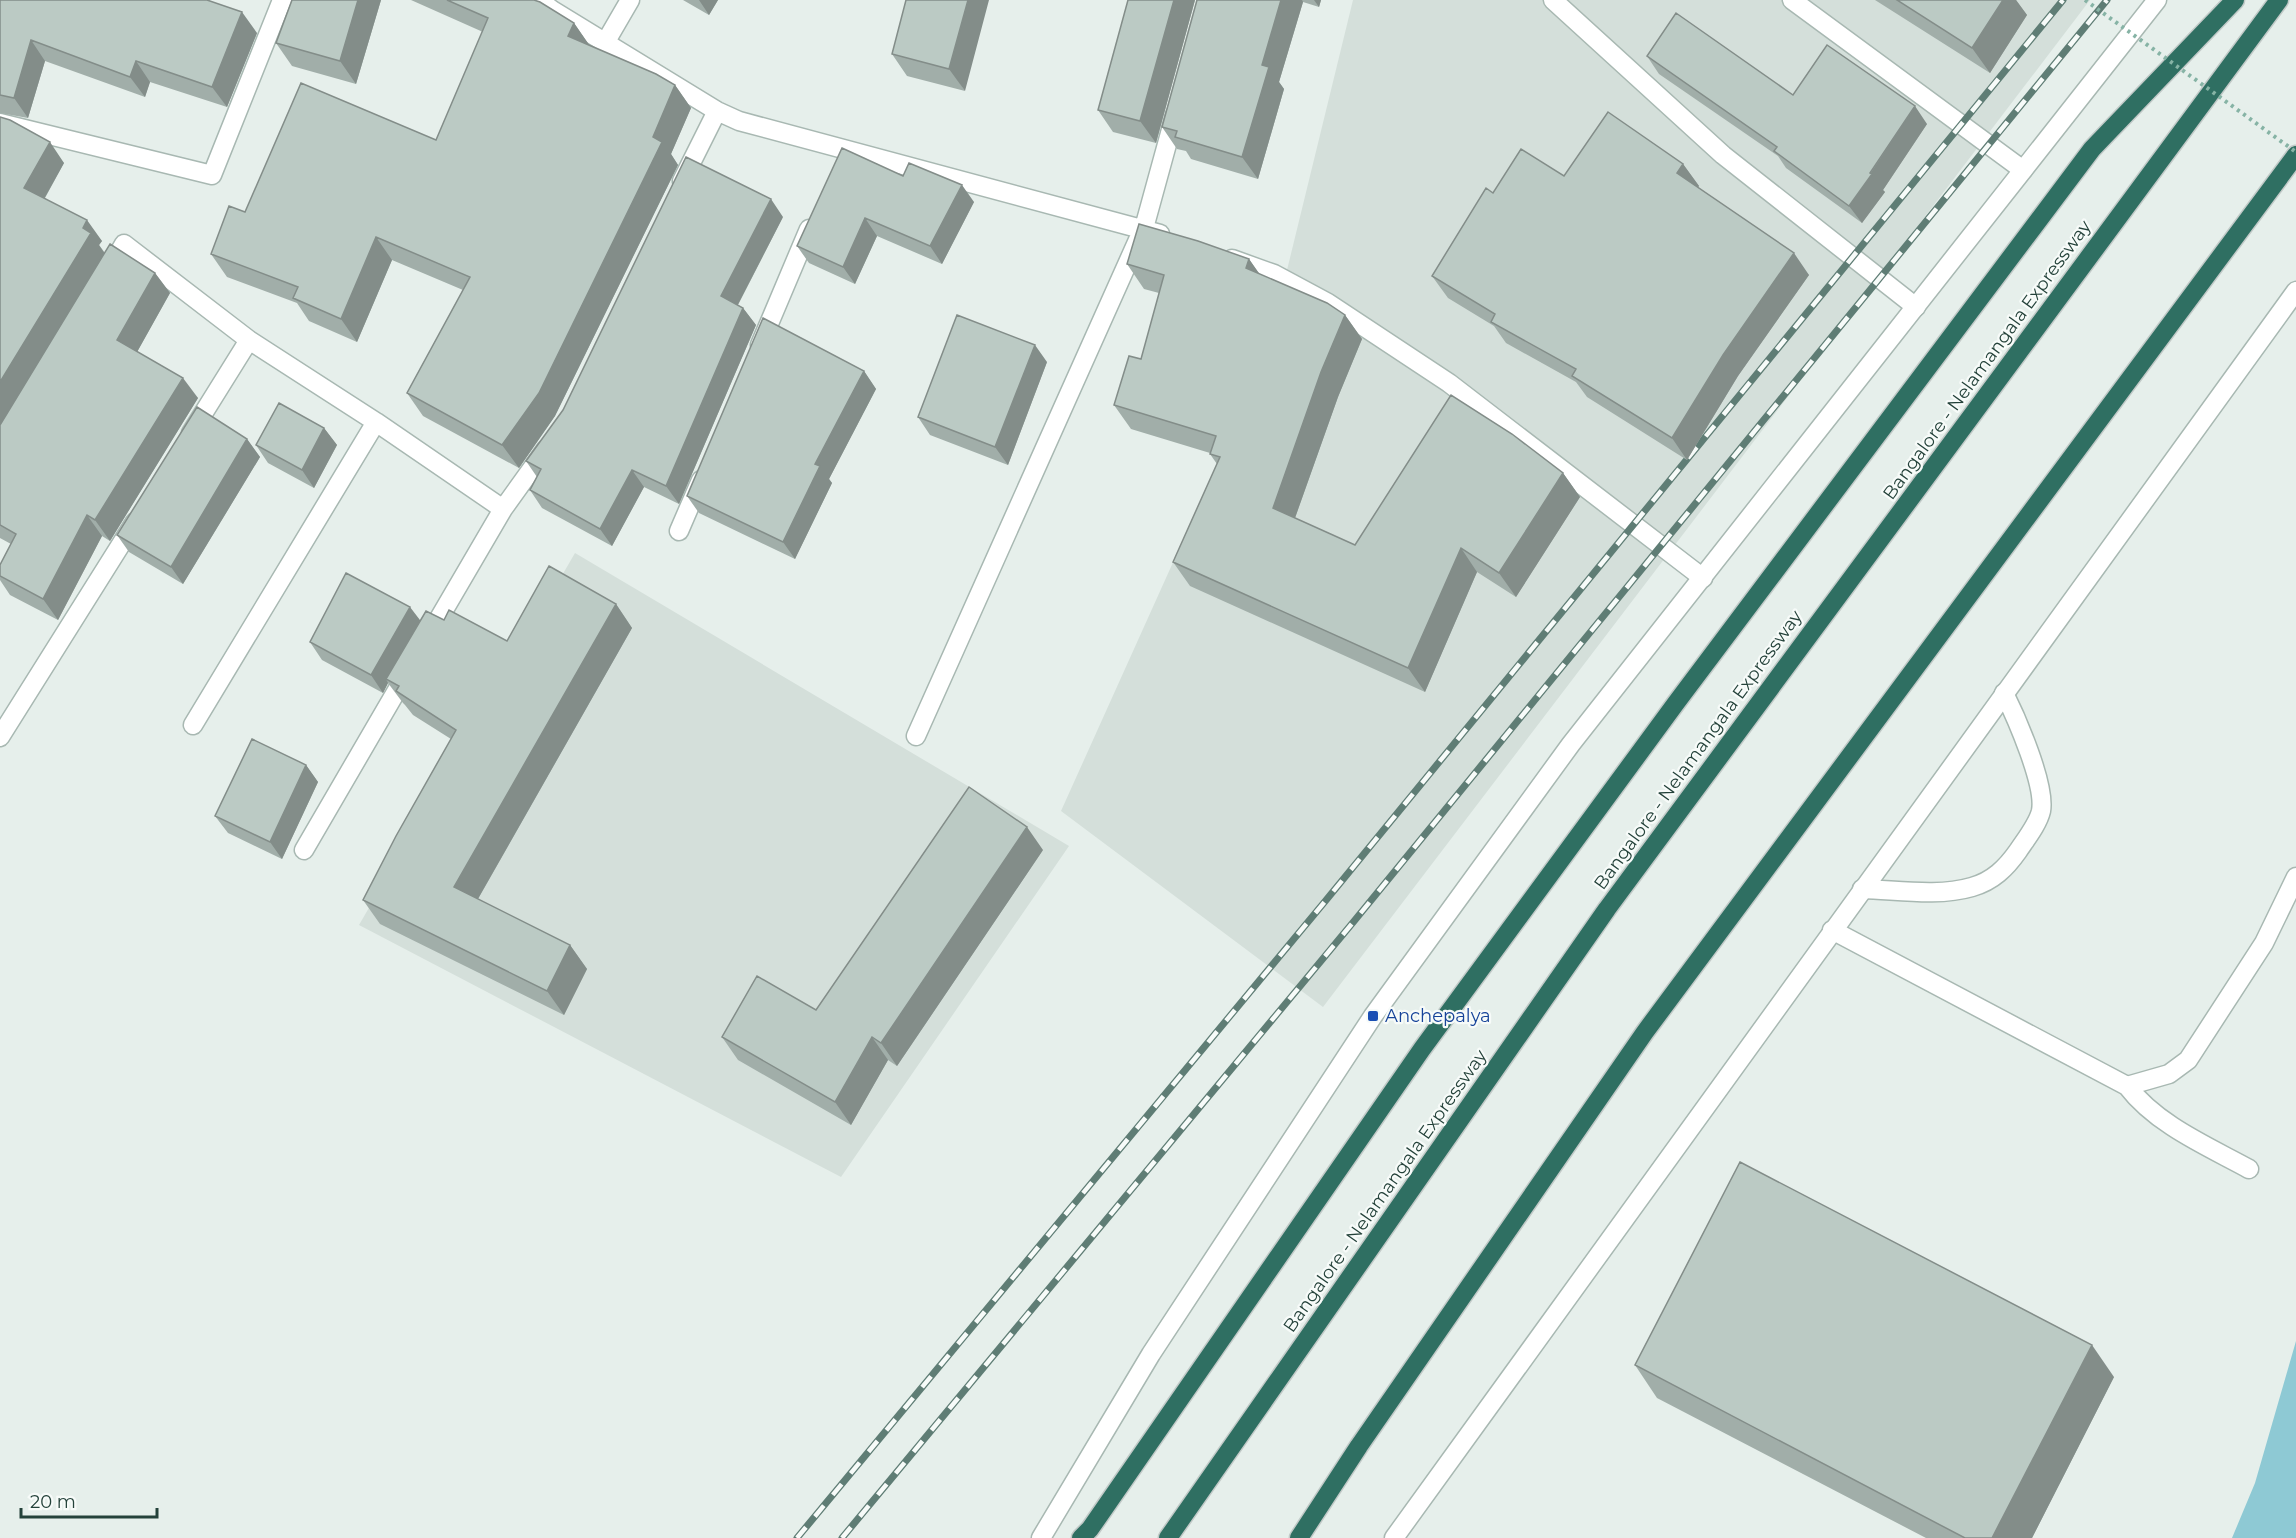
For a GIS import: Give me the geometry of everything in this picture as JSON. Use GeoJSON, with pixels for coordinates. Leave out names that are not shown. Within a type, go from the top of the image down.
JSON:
{"type":"FeatureCollection","features":[{"type":"Feature","properties":{"kind":"highway"},"geometry":{"type":"LineString","coordinates":[[1081,1538],[1090,1529],[1422,1049],[1676,703],[2092,149],[2235,0]]}},
{"type":"Feature","properties":{"kind":"highway","name":"Bangalore - Nelamangala Expressway"},"geometry":{"type":"LineString","coordinates":[[1168,1538],[1607,909],[2279,0]]}},
{"type":"Feature","properties":{"kind":"highway"},"geometry":{"type":"LineString","coordinates":[[1299,1538],[1366,1436],[1645,1032],[2296,154]]}},
{"type":"Feature","properties":{"kind":"street"},"geometry":{"type":"LineString","coordinates":[[0,123],[212,176],[282,0]]}},
{"type":"Feature","properties":{"kind":"street"},"geometry":{"type":"LineString","coordinates":[[539,0],[717,111],[739,121],[841,155],[1144,228],[1177,239]]}},
{"type":"Feature","properties":{"kind":"street"},"geometry":{"type":"LineString","coordinates":[[605,43],[630,0]]}},
{"type":"Feature","properties":{"kind":"street"},"geometry":{"type":"LineString","coordinates":[[1553,0],[1723,155],[1916,306]]}},
{"type":"Feature","properties":{"kind":"street"},"geometry":{"type":"LineString","coordinates":[[1792,0],[2023,170]]}},
{"type":"Feature","properties":{"kind":"street"},"geometry":{"type":"LineString","coordinates":[[1041,1538],[1151,1354],[1373,1016],[1571,744],[2157,0]]}},
{"type":"Feature","properties":{"kind":"street"},"geometry":{"type":"LineString","coordinates":[[916,736],[1144,228],[1179,103]]}},
{"type":"Feature","properties":{"kind":"street"},"geometry":{"type":"LineString","coordinates":[[675,197],[717,111]]}},
{"type":"Feature","properties":{"kind":"street"},"geometry":{"type":"LineString","coordinates":[[755,356],[816,215]]}},
{"type":"Feature","properties":{"kind":"street"},"geometry":{"type":"LineString","coordinates":[[99,285],[124,244],[249,340],[376,422],[503,510]]}},
{"type":"Feature","properties":{"kind":"street"},"geometry":{"type":"LineString","coordinates":[[1220,255],[1274,274],[1328,303],[1430,370],[1702,578]]}},
{"type":"Feature","properties":{"kind":"street"},"geometry":{"type":"LineString","coordinates":[[1394,1538],[2296,291]]}},
{"type":"Feature","properties":{"kind":"street"},"geometry":{"type":"LineString","coordinates":[[180,449],[249,340]]}},
{"type":"Feature","properties":{"kind":"street"},"geometry":{"type":"LineString","coordinates":[[193,725],[376,422]]}},
{"type":"Feature","properties":{"kind":"street"},"geometry":{"type":"LineString","coordinates":[[304,850],[503,510],[558,432]]}},
{"type":"Feature","properties":{"kind":"street"},"geometry":{"type":"LineString","coordinates":[[680,531],[708,465]]}},
{"type":"Feature","properties":{"kind":"street"},"geometry":{"type":"LineString","coordinates":[[0,736],[143,509]]}},
{"type":"Feature","properties":{"kind":"street"},"geometry":{"type":"LineString","coordinates":[[1862,889],[1923,891],[1973,887],[1994,878],[2014,857],[2032,830],[2041,810],[2032,761],[2019,724],[2004,693]]}},
{"type":"Feature","properties":{"kind":"street"},"geometry":{"type":"LineString","coordinates":[[2127,1086],[2169,1074],[2188,1060],[2264,943],[2296,877]]}},
{"type":"Feature","properties":{"kind":"street"},"geometry":{"type":"LineString","coordinates":[[1832,930],[2127,1086],[2153,1114],[2249,1169]]}},
{"type":"Feature","properties":{"kind":"path"},"geometry":{"type":"LineString","coordinates":[[2085,0],[2296,154]]}},
{"type":"Feature","properties":{"kind":"shaded area"},"geometry":{"type":"Polygon","coordinates":[[[1353,0],[2090,0],[1323,1007],[1061,811],[1266,356],[1353,0]]]}},
{"type":"Feature","properties":{"kind":"shaded area"},"geometry":{"type":"Polygon","coordinates":[[[575,553],[1069,846],[841,1177],[359,925],[575,553]]]}},
{"type":"Feature","properties":{"kind":"water"},"geometry":{"type":"Polygon","coordinates":[[[2296,1341],[2296,1538],[2232,1538],[2255,1483],[2296,1341]]]}},
{"type":"Feature","properties":{"kind":"building"},"geometry":{"type":"Polygon","coordinates":[[[0,0],[207,0],[242,12],[212,87],[136,61],[130,77],[31,40],[14,98],[0,95],[0,0]]]}},
{"type":"Feature","properties":{"kind":"building"},"geometry":{"type":"Polygon","coordinates":[[[292,0],[358,0],[340,61],[276,43],[292,0]]]}},
{"type":"Feature","properties":{"kind":"building"},"geometry":{"type":"Polygon","coordinates":[[[447,0],[534,0],[540,2],[574,23],[568,36],[656,74],[675,85],[653,137],[662,142],[539,393],[502,445],[407,393],[470,277],[376,237],[341,319],[293,298],[298,287],[211,254],[229,206],[245,212],[301,83],[436,140],[488,18],[447,0]]]}},
{"type":"Feature","properties":{"kind":"building"},"geometry":{"type":"Polygon","coordinates":[[[906,0],[968,0],[949,69],[892,54],[906,0]]]}},
{"type":"Feature","properties":{"kind":"building"},"geometry":{"type":"Polygon","coordinates":[[[1128,0],[1174,0],[1140,121],[1098,110],[1128,0]]]}},
{"type":"Feature","properties":{"kind":"building"},"geometry":{"type":"Polygon","coordinates":[[[1197,0],[1281,0],[1262,65],[1269,67],[1242,157],[1175,137],[1177,131],[1162,127],[1197,0]]]}},
{"type":"Feature","properties":{"kind":"building"},"geometry":{"type":"Polygon","coordinates":[[[1897,0],[2003,0],[1972,48],[1897,0]]]}},
{"type":"Feature","properties":{"kind":"building"},"geometry":{"type":"Polygon","coordinates":[[[1676,13],[1793,95],[1827,45],[1915,106],[1849,206],[1774,151],[1777,147],[1647,56],[1676,13]]]}},
{"type":"Feature","properties":{"kind":"building"},"geometry":{"type":"Polygon","coordinates":[[[1608,112],[1683,164],[1677,173],[1794,253],[1723,355],[1672,438],[1572,376],[1576,369],[1491,322],[1495,314],[1432,276],[1486,188],[1493,193],[1521,149],[1564,176],[1608,112]]]}},
{"type":"Feature","properties":{"kind":"building"},"geometry":{"type":"Polygon","coordinates":[[[0,117],[50,142],[24,188],[87,220],[83,228],[91,233],[0,382],[0,117]]]}},
{"type":"Feature","properties":{"kind":"building"},"geometry":{"type":"Polygon","coordinates":[[[842,148],[903,176],[909,163],[962,185],[930,246],[865,218],[843,267],[797,246],[842,148]]]}},
{"type":"Feature","properties":{"kind":"building"},"geometry":{"type":"Polygon","coordinates":[[[686,157],[771,199],[721,296],[743,308],[666,486],[632,470],[600,529],[530,490],[541,469],[526,461],[563,410],[686,157]]]}},
{"type":"Feature","properties":{"kind":"building"},"geometry":{"type":"Polygon","coordinates":[[[1139,224],[1249,259],[1246,268],[1327,303],[1345,315],[1321,372],[1273,508],[1355,545],[1451,395],[1512,434],[1563,473],[1499,573],[1461,548],[1408,668],[1173,562],[1220,457],[1210,454],[1216,436],[1114,405],[1129,356],[1141,359],[1164,275],[1127,264],[1139,224]]]}},
{"type":"Feature","properties":{"kind":"building"},"geometry":{"type":"Polygon","coordinates":[[[110,244],[155,273],[117,340],[183,378],[95,520],[87,515],[43,599],[0,576],[0,565],[16,534],[0,525],[0,425],[110,244]]]}},
{"type":"Feature","properties":{"kind":"building"},"geometry":{"type":"Polygon","coordinates":[[[957,315],[1035,345],[995,447],[918,417],[957,315]]]}},
{"type":"Feature","properties":{"kind":"building"},"geometry":{"type":"Polygon","coordinates":[[[763,318],[864,371],[815,464],[820,466],[783,542],[687,496],[763,318]]]}},
{"type":"Feature","properties":{"kind":"building"},"geometry":{"type":"Polygon","coordinates":[[[279,403],[324,428],[302,470],[256,445],[279,403]]]}},
{"type":"Feature","properties":{"kind":"building"},"geometry":{"type":"Polygon","coordinates":[[[197,407],[247,439],[171,567],[117,535],[197,407]]]}},
{"type":"Feature","properties":{"kind":"building"},"geometry":{"type":"Polygon","coordinates":[[[549,566],[616,604],[454,887],[570,945],[547,991],[363,900],[456,730],[396,691],[399,686],[386,679],[426,611],[444,620],[449,610],[507,641],[549,566]]]}},
{"type":"Feature","properties":{"kind":"building"},"geometry":{"type":"Polygon","coordinates":[[[346,573],[410,607],[371,675],[310,642],[346,573]]]}},
{"type":"Feature","properties":{"kind":"building"},"geometry":{"type":"Polygon","coordinates":[[[252,739],[306,765],[270,842],[215,816],[252,739]]]}},
{"type":"Feature","properties":{"kind":"building"},"geometry":{"type":"Polygon","coordinates":[[[969,787],[1027,827],[881,1043],[872,1037],[835,1102],[722,1037],[757,976],[816,1010],[969,787]]]}},
{"type":"Feature","properties":{"kind":"building"},"geometry":{"type":"Polygon","coordinates":[[[1740,1162],[2092,1345],[1992,1538],[1965,1538],[1635,1365],[1740,1162]]]}},
{"type":"Feature","properties":{"kind":"railway"},"geometry":{"type":"LineString","coordinates":[[797,1538],[1327,899],[2063,0]]}},
{"type":"Feature","properties":{"kind":"railway"},"geometry":{"type":"LineString","coordinates":[[842,1538],[1355,920],[2107,0]]}},
{"type":"Feature","properties":{"kind":"place","name":"Anchepalya"},"geometry":{"type":"Point","coordinates":[1373,1016]}}]}
